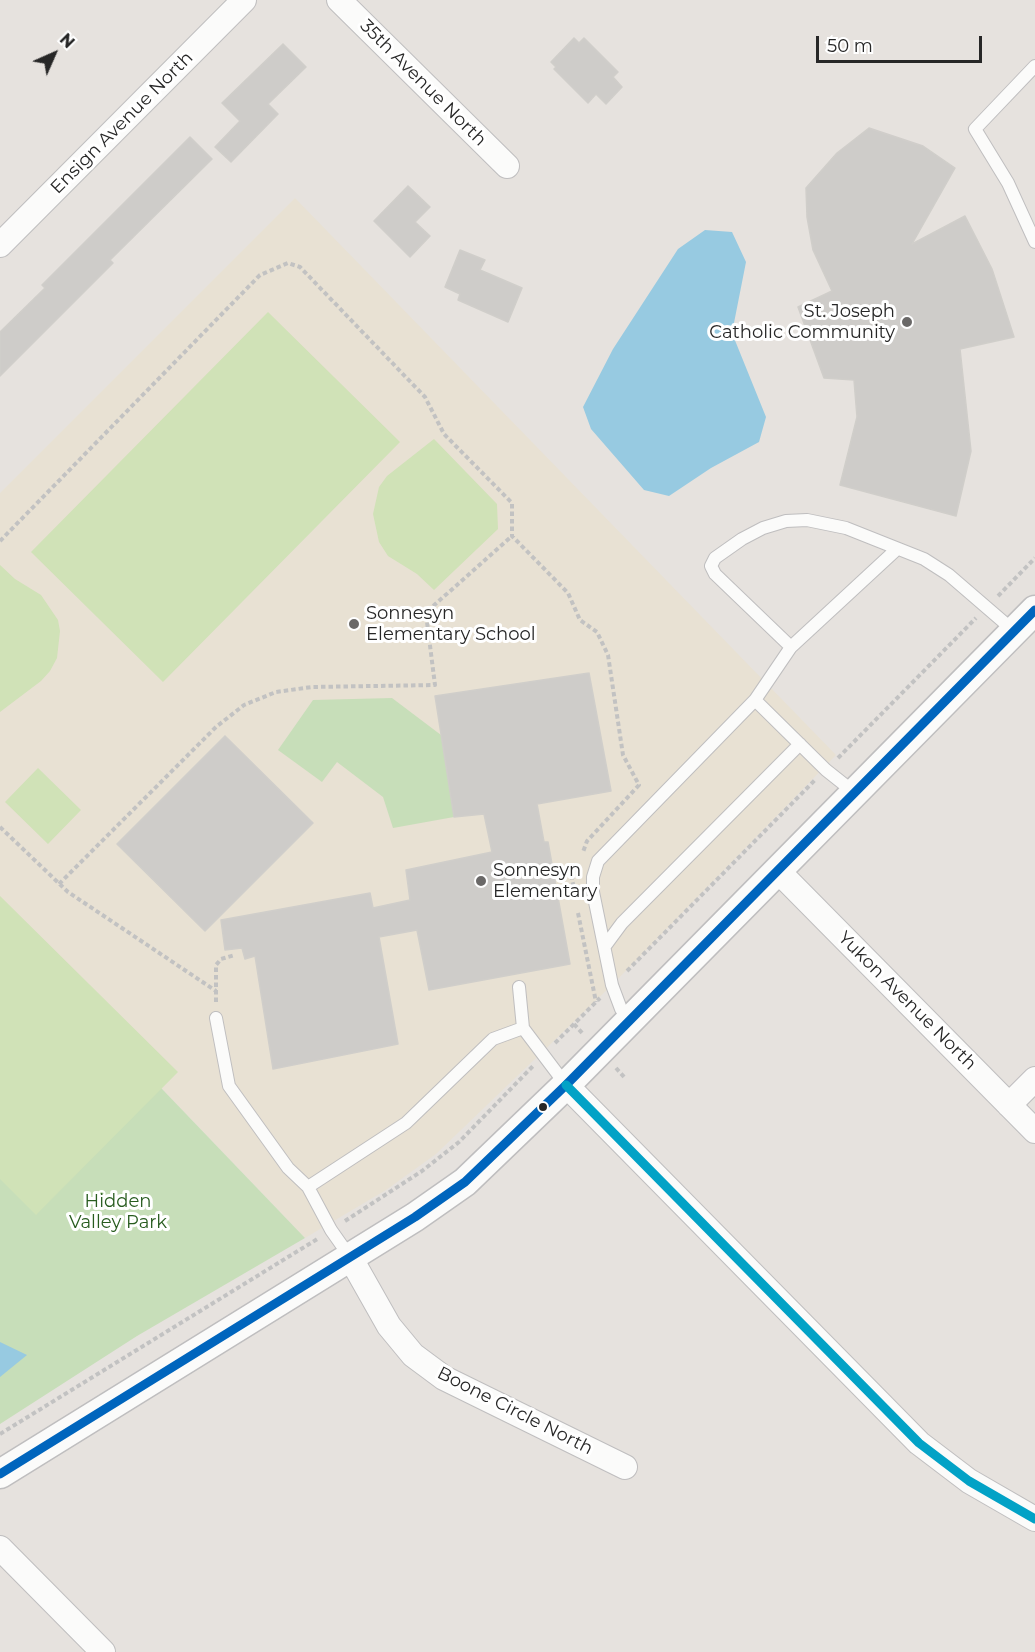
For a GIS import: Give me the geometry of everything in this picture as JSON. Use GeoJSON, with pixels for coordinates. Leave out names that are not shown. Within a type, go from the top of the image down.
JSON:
{"type":"FeatureCollection","features":[{"type":"Feature","properties":{"kind":"street","name":"Ensign Avenue North"},"geometry":{"type":"LineString","coordinates":[[0,245],[244,0]]}},
{"type":"Feature","properties":{"kind":"street","name":"35th Avenue North"},"geometry":{"type":"LineString","coordinates":[[339,0],[507,166]]}},
{"type":"Feature","properties":{"kind":"street"},"geometry":{"type":"LineString","coordinates":[[0,1474],[415,1217],[465,1182],[566,1085],[1035,610]]}},
{"type":"Feature","properties":{"kind":"street","name":"Yukon Avenue North"},"geometry":{"type":"LineString","coordinates":[[778,871],[1035,1131]]}},
{"type":"Feature","properties":{"kind":"street"},"geometry":{"type":"LineString","coordinates":[[1009,1105],[1035,1079]]}},
{"type":"Feature","properties":{"kind":"street"},"geometry":{"type":"LineString","coordinates":[[566,1085],[919,1443],[969,1481],[1035,1519]]}},
{"type":"Feature","properties":{"kind":"street","name":"Boone Circle North"},"geometry":{"type":"LineString","coordinates":[[350,1257],[389,1326],[413,1355],[444,1378],[626,1467]]}},
{"type":"Feature","properties":{"kind":"street"},"geometry":{"type":"LineString","coordinates":[[0,1548],[102,1652]]}},
{"type":"Feature","properties":{"kind":"lane"},"geometry":{"type":"LineString","coordinates":[[1035,66],[975,129],[1008,183],[1035,242]]}},
{"type":"Feature","properties":{"kind":"lane"},"geometry":{"type":"LineString","coordinates":[[791,647],[715,574],[711,566],[715,558],[763,528],[786,521],[807,520],[846,528],[924,559],[949,575],[1014,631]]}},
{"type":"Feature","properties":{"kind":"lane"},"geometry":{"type":"LineString","coordinates":[[629,1020],[621,1009],[612,985],[593,892],[593,877],[598,861],[755,700],[791,647],[897,549]]}},
{"type":"Feature","properties":{"kind":"lane"},"geometry":{"type":"LineString","coordinates":[[755,700],[855,793]]}},
{"type":"Feature","properties":{"kind":"lane"},"geometry":{"type":"LineString","coordinates":[[605,946],[622,922],[800,744]]}},
{"type":"Feature","properties":{"kind":"lane"},"geometry":{"type":"LineString","coordinates":[[519,987],[523,1028],[566,1085]]}},
{"type":"Feature","properties":{"kind":"lane"},"geometry":{"type":"LineString","coordinates":[[216,1018],[229,1086],[288,1168],[308,1187],[331,1230],[350,1257]]}},
{"type":"Feature","properties":{"kind":"lane"},"geometry":{"type":"LineString","coordinates":[[308,1187],[406,1123],[493,1039],[523,1028]]}},
{"type":"Feature","properties":{"kind":"path"},"geometry":{"type":"LineString","coordinates":[[0,541],[260,275],[288,263],[300,267],[425,397],[444,434],[512,503],[512,536],[568,593],[580,620],[597,632],[608,655],[623,755],[639,785],[587,841],[572,879],[596,1002]]}},
{"type":"Feature","properties":{"kind":"path"},"geometry":{"type":"LineString","coordinates":[[59,884],[216,727],[244,705],[276,692],[312,687],[435,685],[427,622],[431,608],[512,536]]}},
{"type":"Feature","properties":{"kind":"path"},"geometry":{"type":"LineString","coordinates":[[0,827],[59,884],[216,991]]}},
{"type":"Feature","properties":{"kind":"path"},"geometry":{"type":"LineString","coordinates":[[216,1018],[216,965],[221,959],[235,955]]}},
{"type":"Feature","properties":{"kind":"shaded area","name":"Sonnesyn Elementary School"},"geometry":{"type":"Polygon","coordinates":[[[295,198],[836,755],[612,985],[436,1154],[386,1190],[305,1238],[0,920],[0,493],[295,198]]]}},
{"type":"Feature","properties":{"kind":"green space"},"geometry":{"type":"Polygon","coordinates":[[[268,312],[400,442],[163,682],[31,552],[268,312]]]}},
{"type":"Feature","properties":{"kind":"green space"},"geometry":{"type":"Polygon","coordinates":[[[434,439],[497,504],[498,529],[434,590],[417,574],[388,556],[379,542],[373,514],[379,487],[387,476],[434,439]]]}},
{"type":"Feature","properties":{"kind":"green space"},"geometry":{"type":"Polygon","coordinates":[[[0,565],[15,579],[41,595],[58,620],[60,631],[57,658],[50,671],[41,681],[0,712],[0,565]]]}},
{"type":"Feature","properties":{"kind":"green space"},"geometry":{"type":"Polygon","coordinates":[[[392,698],[441,735],[454,817],[393,828],[383,797],[337,762],[322,782],[278,750],[313,700],[392,698]]]}},
{"type":"Feature","properties":{"kind":"green space"},"geometry":{"type":"Polygon","coordinates":[[[38,768],[81,810],[48,844],[5,802],[38,768]]]}},
{"type":"Feature","properties":{"kind":"green space"},"geometry":{"type":"Polygon","coordinates":[[[0,896],[178,1072],[36,1215],[0,1179],[0,896]]]}},
{"type":"Feature","properties":{"kind":"green space","name":"Hidden Valley Park"},"geometry":{"type":"Polygon","coordinates":[[[0,920],[305,1238],[137,1336],[0,1424],[0,920]]]}},
{"type":"Feature","properties":{"kind":"water"},"geometry":{"type":"Polygon","coordinates":[[[705,230],[732,232],[746,262],[732,333],[766,417],[759,442],[711,468],[669,496],[644,490],[591,429],[583,407],[613,349],[678,249],[705,230]]]}},
{"type":"Feature","properties":{"kind":"water"},"geometry":{"type":"Polygon","coordinates":[[[0,1342],[27,1355],[0,1377],[0,1342]]]}},
{"type":"Feature","properties":{"kind":"building"},"geometry":{"type":"Polygon","coordinates":[[[574,38],[579,43],[584,38],[618,72],[613,77],[622,87],[606,104],[596,94],[588,103],[554,69],[556,67],[551,62],[574,38]]]}},
{"type":"Feature","properties":{"kind":"building"},"geometry":{"type":"Polygon","coordinates":[[[283,44],[306,67],[268,104],[278,114],[231,162],[215,147],[240,121],[222,103],[283,44]]]}},
{"type":"Feature","properties":{"kind":"building","name":"St. Joseph Catholic Community"},"geometry":{"type":"Polygon","coordinates":[[[869,128],[923,146],[955,168],[912,244],[965,216],[992,269],[1014,337],[960,349],[971,451],[956,516],[840,485],[857,417],[854,380],[824,378],[798,307],[832,291],[813,250],[807,217],[806,188],[837,153],[869,128]]]}},
{"type":"Feature","properties":{"kind":"building"},"geometry":{"type":"Polygon","coordinates":[[[190,137],[212,159],[110,260],[113,263],[0,376],[0,332],[45,288],[42,285],[190,137]]]}},
{"type":"Feature","properties":{"kind":"building"},"geometry":{"type":"Polygon","coordinates":[[[408,186],[430,207],[415,222],[430,236],[410,257],[374,221],[408,186]]]}},
{"type":"Feature","properties":{"kind":"building"},"geometry":{"type":"Polygon","coordinates":[[[460,250],[485,260],[480,270],[522,288],[508,322],[458,300],[460,294],[445,287],[460,250]]]}},
{"type":"Feature","properties":{"kind":"building","name":"Sonnesyn Elementary"},"geometry":{"type":"Polygon","coordinates":[[[589,673],[611,791],[537,804],[544,842],[548,842],[570,964],[429,990],[417,930],[379,937],[398,1044],[273,1069],[255,956],[245,959],[242,948],[225,950],[221,920],[370,893],[373,908],[410,900],[406,870],[492,852],[484,814],[454,817],[435,696],[589,673]]]}},
{"type":"Feature","properties":{"kind":"building"},"geometry":{"type":"Polygon","coordinates":[[[225,736],[313,823],[205,931],[117,844],[225,736]]]}},
{"type":"Feature","properties":{"kind":"transit line"},"geometry":{"type":"LineString","coordinates":[[0,1474],[415,1217],[465,1182],[566,1085],[1035,610]]}},
{"type":"Feature","properties":{"kind":"transit line"},"geometry":{"type":"LineString","coordinates":[[566,1085],[919,1443],[969,1481],[1035,1519]]}},
{"type":"Feature","properties":{"kind":"place","name":"St. Joseph Catholic Community"},"geometry":{"type":"Point","coordinates":[907,322]}},
{"type":"Feature","properties":{"kind":"place","name":"Sonnesyn Elementary School"},"geometry":{"type":"Point","coordinates":[354,624]}},
{"type":"Feature","properties":{"kind":"place","name":"Sonnesyn Elementary"},"geometry":{"type":"Point","coordinates":[481,881]}}]}
